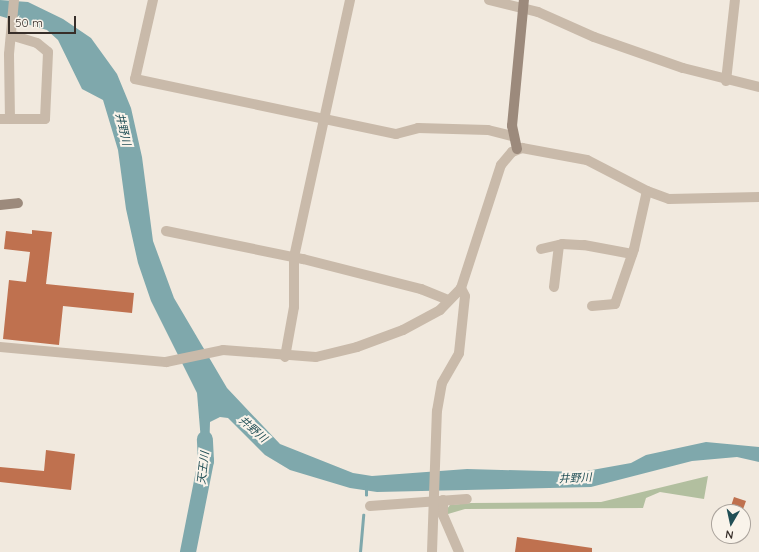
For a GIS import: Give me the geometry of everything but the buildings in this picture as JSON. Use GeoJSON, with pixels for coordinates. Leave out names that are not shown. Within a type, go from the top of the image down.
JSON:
{"type":"FeatureCollection","features":[{"type":"Feature","properties":{"kind":"street"},"geometry":{"type":"LineString","coordinates":[[12,31],[37,43],[48,52],[46,119],[5,119],[14,0]]}},
{"type":"Feature","properties":{"kind":"street"},"geometry":{"type":"LineString","coordinates":[[153,0],[135,79],[396,134],[418,128],[488,130],[512,136]]}},
{"type":"Feature","properties":{"kind":"street"},"geometry":{"type":"LineString","coordinates":[[285,357],[294,307],[294,257],[350,0]]}},
{"type":"Feature","properties":{"kind":"street"},"geometry":{"type":"LineString","coordinates":[[488,0],[523,4],[618,46],[726,81],[759,87]]}},
{"type":"Feature","properties":{"kind":"street"},"geometry":{"type":"LineString","coordinates":[[726,81],[735,0]]}},
{"type":"Feature","properties":{"kind":"street"},"geometry":{"type":"LineString","coordinates":[[516,149],[512,136],[523,4]]}},
{"type":"Feature","properties":{"kind":"street"},"geometry":{"type":"LineString","coordinates":[[0,347],[175,360],[228,350],[285,357],[316,357],[357,347],[403,330],[440,310],[461,288],[501,164],[516,149],[528,148],[587,160],[647,191],[669,199],[759,197]]}},
{"type":"Feature","properties":{"kind":"street"},"geometry":{"type":"LineString","coordinates":[[592,306],[615,304],[632,254],[647,191]]}},
{"type":"Feature","properties":{"kind":"street"},"geometry":{"type":"LineString","coordinates":[[0,205],[18,203]]}},
{"type":"Feature","properties":{"kind":"street"},"geometry":{"type":"LineString","coordinates":[[166,231],[294,257],[421,289],[448,300]]}},
{"type":"Feature","properties":{"kind":"street"},"geometry":{"type":"LineString","coordinates":[[541,250],[559,245],[584,244],[632,254]]}},
{"type":"Feature","properties":{"kind":"street"},"geometry":{"type":"LineString","coordinates":[[554,287],[559,245]]}},
{"type":"Feature","properties":{"kind":"street"},"geometry":{"type":"LineString","coordinates":[[432,552],[438,499],[436,462],[440,390],[459,353],[465,296],[461,288]]}},
{"type":"Feature","properties":{"kind":"street"},"geometry":{"type":"LineString","coordinates":[[438,499],[443,515],[459,552]]}},
{"type":"Feature","properties":{"kind":"street"},"geometry":{"type":"LineString","coordinates":[[370,506],[438,499],[467,499]]}},
{"type":"Feature","properties":{"kind":"green space"},"geometry":{"type":"Polygon","coordinates":[[[708,476],[704,499],[660,492],[646,498],[643,508],[465,509],[448,514],[447,509],[450,505],[471,503],[601,502],[708,476]]]}},
{"type":"Feature","properties":{"kind":"water","name":"井野川"},"geometry":{"type":"Polygon","coordinates":[[[0,0],[28,2],[63,19],[91,38],[117,74],[131,108],[142,157],[153,241],[174,298],[227,388],[280,444],[353,473],[372,476],[467,469],[581,472],[631,463],[646,455],[706,442],[759,447],[759,462],[737,457],[692,461],[591,487],[377,492],[350,488],[290,470],[265,455],[228,418],[220,417],[210,422],[209,456],[206,461],[202,453],[197,393],[151,301],[138,263],[126,209],[118,150],[103,100],[82,89],[58,40],[47,30],[0,16],[0,0]]]}},
{"type":"Feature","properties":{"kind":"waterway","name":"天王川"},"geometry":{"type":"LineString","coordinates":[[188,552],[206,461],[205,439]]}},
{"type":"Feature","properties":{"kind":"waterway"},"geometry":{"type":"LineString","coordinates":[[366,488],[366,495]]}},
{"type":"Feature","properties":{"kind":"waterway"},"geometry":{"type":"LineString","coordinates":[[360,552],[363,515]]}}]}
